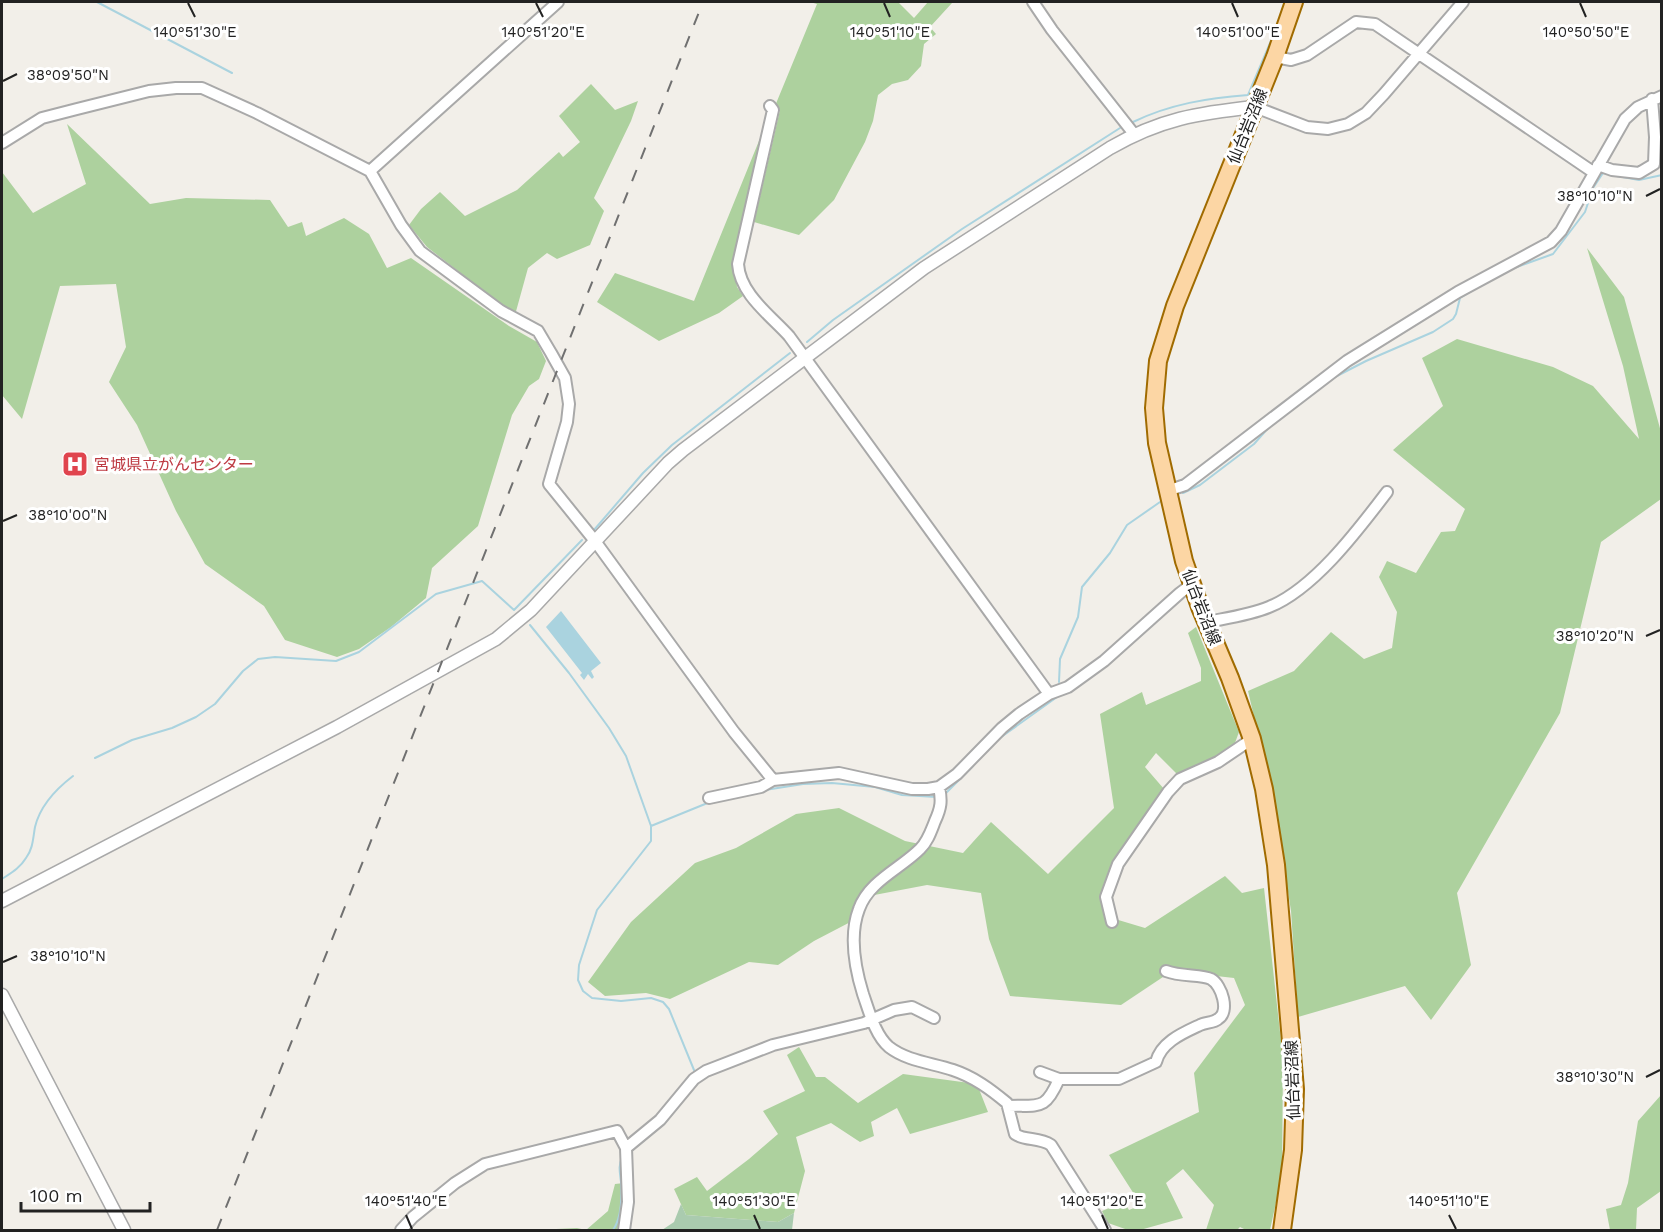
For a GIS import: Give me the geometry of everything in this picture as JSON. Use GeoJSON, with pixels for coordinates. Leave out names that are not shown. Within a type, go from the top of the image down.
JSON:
{"type":"FeatureCollection","features":[{"type":"Feature","properties":{"kind":"main road","name":"仙台岩沼線"},"geometry":{"type":"LineString","coordinates":[[1282,1230],[1293,1150],[1295,1089],[1276,865],[1264,789],[1252,739],[1192,584],[1167,492],[1157,443],[1154,408],[1158,360],[1175,306],[1275,57],[1294,2]]}},
{"type":"Feature","properties":{"kind":"street"},"geometry":{"type":"LineString","coordinates":[[370,171],[558,2]]}},
{"type":"Feature","properties":{"kind":"street"},"geometry":{"type":"LineString","coordinates":[[1033,2],[1052,30],[1134,134]]}},
{"type":"Feature","properties":{"kind":"street"},"geometry":{"type":"LineString","coordinates":[[2,901],[337,727],[496,639],[531,610],[668,463],[804,357],[953,248],[1134,134],[1184,117],[1255,107],[1307,127],[1328,129],[1348,124],[1366,113],[1463,2]]}},
{"type":"Feature","properties":{"kind":"street"},"geometry":{"type":"LineString","coordinates":[[1167,492],[1185,484],[1347,361],[1458,292],[1551,242],[1560,231],[1595,169],[1625,119],[1638,107],[1657,98],[1654,164],[1639,173],[1595,169],[1418,55],[1375,24],[1356,22],[1307,55],[1292,60],[1275,57]]}},
{"type":"Feature","properties":{"kind":"street"},"geometry":{"type":"LineString","coordinates":[[2,143],[42,118],[149,91],[202,88],[257,113],[370,171],[401,225],[420,251],[501,311],[538,331],[565,378],[569,405],[567,422],[549,484],[596,541],[734,732],[773,780]]}},
{"type":"Feature","properties":{"kind":"street"},"geometry":{"type":"LineString","coordinates":[[770,106],[773,110],[738,264],[739,274],[746,290],[789,336],[1049,694]]}},
{"type":"Feature","properties":{"kind":"street"},"geometry":{"type":"LineString","coordinates":[[1207,622],[1268,608],[1291,595],[1309,581],[1349,539],[1387,492]]}},
{"type":"Feature","properties":{"kind":"street"},"geometry":{"type":"LineString","coordinates":[[1105,1230],[1050,1145],[1041,1140],[1020,1138],[1015,1134],[1007,1103],[972,1077],[904,1056],[888,1046],[872,1020],[861,986],[854,947],[854,928],[859,908],[866,896],[882,878],[920,850],[928,839],[941,809],[940,793],[1002,728],[1049,694],[1068,687],[1104,661],[1192,584]]}},
{"type":"Feature","properties":{"kind":"street"},"geometry":{"type":"LineString","coordinates":[[1112,922],[1106,897],[1118,864],[1168,792],[1180,779],[1218,762],[1252,739]]}},
{"type":"Feature","properties":{"kind":"street"},"geometry":{"type":"LineString","coordinates":[[709,798],[761,787],[773,780],[839,773],[940,793]]}},
{"type":"Feature","properties":{"kind":"street"},"geometry":{"type":"LineString","coordinates":[[1040,1072],[1059,1078],[1119,1079],[1156,1062],[1158,1054],[1170,1041],[1202,1024],[1219,1019],[1223,1014],[1223,1000],[1216,983],[1209,978],[1175,975],[1166,971]]}},
{"type":"Feature","properties":{"kind":"street"},"geometry":{"type":"LineString","coordinates":[[2,996],[123,1230]]}},
{"type":"Feature","properties":{"kind":"street"},"geometry":{"type":"LineString","coordinates":[[626,1148],[660,1120],[694,1079],[706,1071],[773,1045],[872,1020],[894,1010],[912,1007],[934,1018]]}},
{"type":"Feature","properties":{"kind":"street"},"geometry":{"type":"LineString","coordinates":[[1008,1106],[1041,1105],[1051,1097],[1059,1078]]}},
{"type":"Feature","properties":{"kind":"street"},"geometry":{"type":"LineString","coordinates":[[401,1230],[413,1217],[455,1183],[485,1164],[617,1131],[626,1148],[628,1202],[624,1230]]}},
{"type":"Feature","properties":{"kind":"green space"},"geometry":{"type":"Polygon","coordinates":[[[810,2],[898,2],[914,18],[928,2],[952,3],[930,27],[936,34],[924,44],[921,66],[908,80],[892,84],[878,95],[873,121],[865,142],[834,200],[799,235],[754,222],[780,110],[775,106],[817,4],[810,2]]]}},
{"type":"Feature","properties":{"kind":"green space"},"geometry":{"type":"Polygon","coordinates":[[[591,84],[615,110],[638,101],[631,121],[594,198],[604,211],[590,245],[557,259],[547,253],[528,268],[515,315],[427,247],[409,225],[421,209],[440,192],[465,216],[517,190],[559,152],[563,157],[580,142],[559,116],[591,84]]]}},
{"type":"Feature","properties":{"kind":"green space"},"geometry":{"type":"Polygon","coordinates":[[[767,121],[734,258],[737,287],[743,296],[719,313],[659,341],[597,302],[615,273],[694,301],[767,121]]]}},
{"type":"Feature","properties":{"kind":"green space"},"geometry":{"type":"Polygon","coordinates":[[[67,124],[150,204],[186,198],[270,200],[288,227],[302,222],[306,236],[344,218],[369,234],[387,268],[411,258],[509,326],[537,342],[546,361],[539,379],[529,386],[512,415],[478,526],[432,568],[426,598],[391,627],[359,649],[337,657],[285,640],[264,606],[205,564],[176,511],[137,425],[109,382],[126,347],[116,284],[60,286],[22,419],[2,395],[2,172],[33,213],[86,184],[67,124]]]}},
{"type":"Feature","properties":{"kind":"green space"},"geometry":{"type":"Polygon","coordinates":[[[1587,248],[1624,297],[1661,432],[1661,499],[1601,542],[1560,713],[1457,893],[1471,965],[1431,1020],[1405,986],[1298,1017],[1291,911],[1274,802],[1248,691],[1294,671],[1331,632],[1364,659],[1392,648],[1397,612],[1379,577],[1387,561],[1416,573],[1441,532],[1455,531],[1465,509],[1393,450],[1443,406],[1422,358],[1457,339],[1553,367],[1593,386],[1639,439],[1623,366],[1587,248]]]}},
{"type":"Feature","properties":{"kind":"green space"},"geometry":{"type":"Polygon","coordinates":[[[1196,627],[1239,732],[1232,751],[1204,768],[1177,774],[1156,753],[1145,767],[1164,789],[1117,865],[1105,916],[1145,928],[1225,876],[1242,893],[1264,888],[1283,1059],[1282,1175],[1270,1230],[1246,1230],[1240,1227],[1237,1230],[1206,1230],[1214,1205],[1183,1169],[1166,1183],[1183,1218],[1140,1230],[1128,1230],[1108,1223],[1102,1211],[1124,1202],[1129,1210],[1141,1205],[1109,1155],[1199,1112],[1194,1073],[1245,1005],[1234,978],[1172,971],[1121,1005],[1010,996],[989,939],[981,893],[927,885],[869,896],[860,917],[814,941],[778,965],[749,962],[670,999],[646,993],[605,996],[588,982],[631,922],[695,863],[736,848],[796,814],[839,808],[905,841],[963,853],[991,822],[1048,874],[1114,808],[1100,714],[1142,692],[1146,705],[1201,681],[1201,668],[1188,633],[1196,627]]]}},
{"type":"Feature","properties":{"kind":"green space"},"geometry":{"type":"Polygon","coordinates":[[[799,1047],[816,1077],[825,1077],[858,1103],[903,1074],[977,1084],[988,1112],[910,1134],[897,1108],[871,1122],[874,1136],[860,1142],[831,1123],[796,1137],[805,1171],[794,1213],[778,1222],[686,1215],[674,1189],[697,1177],[707,1191],[778,1134],[763,1111],[805,1091],[787,1055],[799,1047]]]}},
{"type":"Feature","properties":{"kind":"green space"},"geometry":{"type":"Polygon","coordinates":[[[1661,1095],[1661,1191],[1637,1208],[1636,1230],[1610,1230],[1606,1209],[1621,1205],[1628,1183],[1638,1121],[1661,1095]]]}},
{"type":"Feature","properties":{"kind":"green space"},"geometry":{"type":"Polygon","coordinates":[[[624,1183],[624,1207],[617,1230],[586,1230],[608,1211],[615,1184],[624,1183]]]}},
{"type":"Feature","properties":{"kind":"green space"},"geometry":{"type":"Polygon","coordinates":[[[681,1204],[686,1215],[778,1222],[794,1213],[792,1230],[662,1230],[674,1222],[681,1204]]]}},
{"type":"Feature","properties":{"kind":"green space"},"geometry":{"type":"Polygon","coordinates":[[[577,1228],[586,1230],[535,1230],[577,1228]]]}},
{"type":"Feature","properties":{"kind":"water"},"geometry":{"type":"Polygon","coordinates":[[[561,611],[601,663],[591,671],[594,677],[592,679],[588,674],[584,680],[580,675],[582,673],[546,627],[561,611]]]}},
{"type":"Feature","properties":{"kind":"waterway"},"geometry":{"type":"LineString","coordinates":[[97,2],[232,73]]}},
{"type":"Feature","properties":{"kind":"waterway"},"geometry":{"type":"LineString","coordinates":[[1133,122],[1189,103],[1248,95],[1276,29]]}},
{"type":"Feature","properties":{"kind":"waterway"},"geometry":{"type":"LineString","coordinates":[[807,342],[833,320],[962,229],[1120,128]]}},
{"type":"Feature","properties":{"kind":"waterway"},"geometry":{"type":"LineString","coordinates":[[1514,268],[1553,254],[1585,212],[1593,188],[1603,173],[1609,174]]}},
{"type":"Feature","properties":{"kind":"waterway"},"geometry":{"type":"LineString","coordinates":[[1617,176],[1639,180],[1662,175]]}},
{"type":"Feature","properties":{"kind":"waterway"},"geometry":{"type":"LineString","coordinates":[[1333,378],[1433,332],[1453,319],[1460,298],[1475,289]]}},
{"type":"Feature","properties":{"kind":"waterway"},"geometry":{"type":"LineString","coordinates":[[594,530],[643,473],[672,445],[790,353]]}},
{"type":"Feature","properties":{"kind":"waterway"},"geometry":{"type":"LineString","coordinates":[[1183,493],[1200,485],[1254,444],[1269,427]]}},
{"type":"Feature","properties":{"kind":"waterway"},"geometry":{"type":"LineString","coordinates":[[1059,682],[1060,659],[1078,617],[1082,587],[1110,553],[1127,525],[1160,502]]}},
{"type":"Feature","properties":{"kind":"waterway"},"geometry":{"type":"LineString","coordinates":[[95,758],[132,740],[172,728],[196,717],[215,704],[243,671],[258,659],[275,657],[336,661],[359,652],[436,594],[482,581],[514,610],[582,540]]}},
{"type":"Feature","properties":{"kind":"waterway"},"geometry":{"type":"LineString","coordinates":[[530,625],[569,673],[609,728],[626,756],[651,826],[651,841],[597,910],[579,965],[578,980],[583,991],[592,998],[621,1001],[651,998],[663,1002],[669,1009],[694,1070]]}},
{"type":"Feature","properties":{"kind":"waterway"},"geometry":{"type":"LineString","coordinates":[[997,740],[1057,697]]}},
{"type":"Feature","properties":{"kind":"waterway"},"geometry":{"type":"LineString","coordinates":[[945,794],[973,766]]}},
{"type":"Feature","properties":{"kind":"waterway"},"geometry":{"type":"LineString","coordinates":[[2,879],[24,862],[31,847],[37,819],[55,792],[73,776]]}},
{"type":"Feature","properties":{"kind":"waterway"},"geometry":{"type":"LineString","coordinates":[[765,790],[803,784],[832,783],[875,787],[902,795],[937,797]]}},
{"type":"Feature","properties":{"kind":"waterway"},"geometry":{"type":"LineString","coordinates":[[651,826],[710,802]]}},
{"type":"Feature","properties":{"kind":"waterway"},"geometry":{"type":"LineString","coordinates":[[630,1152],[665,1123],[676,1109]]}},
{"type":"Feature","properties":{"kind":"waterway"},"geometry":{"type":"LineString","coordinates":[[613,1230],[621,1207],[620,1167],[622,1158]]}},
{"type":"Feature","properties":{"kind":"railway"},"geometry":{"type":"LineString","coordinates":[[217,1230],[703,2]]}},
{"type":"Feature","properties":{"kind":"place","name":"宮城県立がんセンター"},"geometry":{"type":"Point","coordinates":[75,464]}}]}
